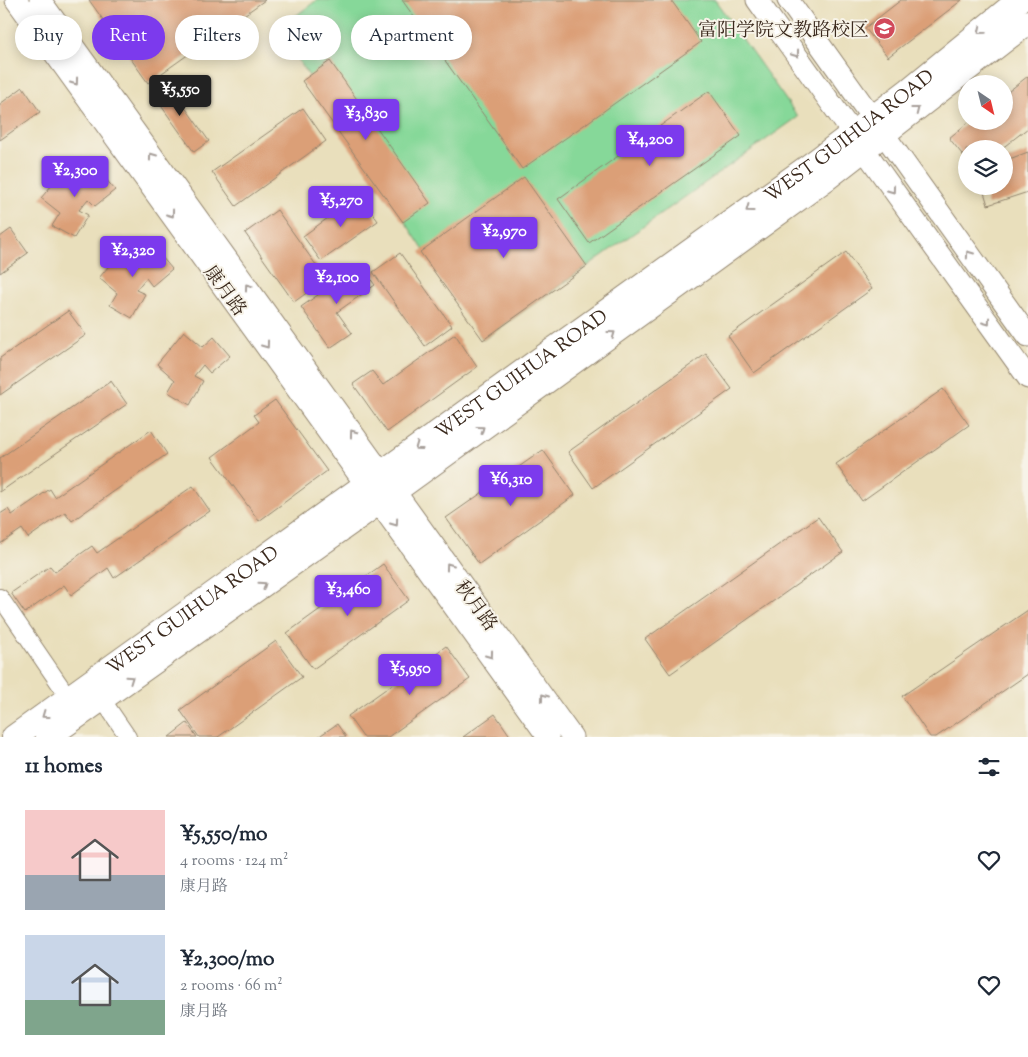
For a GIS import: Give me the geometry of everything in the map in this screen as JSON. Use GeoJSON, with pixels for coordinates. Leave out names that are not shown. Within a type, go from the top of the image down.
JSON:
{"type":"FeatureCollection","features":[{"type":"Feature","properties":{"kind":"main road","name":"WEST GUIHUA ROAD"},"geometry":{"type":"LineString","coordinates":[[879,126],[1019,0]]}},
{"type":"Feature","properties":{"kind":"main road","name":"WEST GUIHUA ROAD"},"geometry":{"type":"LineString","coordinates":[[48,737],[102,699],[381,487],[879,126],[1028,22]]}},
{"type":"Feature","properties":{"kind":"main road","name":"WEST GUIHUA ROAD"},"geometry":{"type":"LineString","coordinates":[[14,737],[381,487]]}},
{"type":"Feature","properties":{"kind":"street","name":"康月路"},"geometry":{"type":"LineString","coordinates":[[16,0],[381,487]]}},
{"type":"Feature","properties":{"kind":"street","name":"康月路"},"geometry":{"type":"LineString","coordinates":[[40,0],[381,487]]}},
{"type":"Feature","properties":{"kind":"street"},"geometry":{"type":"LineString","coordinates":[[757,0],[1028,378]]}},
{"type":"Feature","properties":{"kind":"street"},"geometry":{"type":"LineString","coordinates":[[788,0],[1028,336]]}},
{"type":"Feature","properties":{"kind":"street","name":"秋月路"},"geometry":{"type":"LineString","coordinates":[[381,487],[548,737]]}},
{"type":"Feature","properties":{"kind":"street","name":"秋月路"},"geometry":{"type":"LineString","coordinates":[[381,487],[572,737]]}},
{"type":"Feature","properties":{"kind":"street"},"geometry":{"type":"LineString","coordinates":[[0,597],[69,698]]}},
{"type":"Feature","properties":{"kind":"street"},"geometry":{"type":"LineString","coordinates":[[102,699],[128,737]]}},
{"type":"Feature","properties":{"kind":"green space"},"geometry":{"type":"Polygon","coordinates":[[[317,0],[715,0],[798,117],[483,340],[298,60],[341,60],[341,15],[297,15],[317,0]]]}},
{"type":"Feature","properties":{"kind":"building"},"geometry":{"type":"Polygon","coordinates":[[[89,0],[265,0],[244,15],[175,15],[175,60],[180,60],[148,83],[132,60],[165,60],[165,15],[100,15],[89,0]]]}},
{"type":"Feature","properties":{"kind":"building"},"geometry":{"type":"Polygon","coordinates":[[[402,0],[671,0],[701,42],[522,169],[445,60],[472,60],[472,15],[413,15],[402,0]]]}},
{"type":"Feature","properties":{"kind":"building","name":"富阳学院文教路校区"},"geometry":{"type":"Polygon","coordinates":[[[901,0],[962,0],[888,57],[865,28],[901,0]]]}},
{"type":"Feature","properties":{"kind":"building"},"geometry":{"type":"Polygon","coordinates":[[[330,61],[430,203],[403,222],[302,81],[330,61]]]}},
{"type":"Feature","properties":{"kind":"building"},"geometry":{"type":"Polygon","coordinates":[[[1028,76],[1028,128],[1013,140],[958,140],[958,149],[949,138],[959,130],[1013,130],[1013,88],[1028,76]]]}},
{"type":"Feature","properties":{"kind":"building"},"geometry":{"type":"Polygon","coordinates":[[[167,82],[209,141],[194,152],[152,93],[167,82]]]}},
{"type":"Feature","properties":{"kind":"building"},"geometry":{"type":"Polygon","coordinates":[[[23,87],[40,112],[0,140],[0,104],[23,87]]]}},
{"type":"Feature","properties":{"kind":"building"},"geometry":{"type":"Polygon","coordinates":[[[709,91],[741,136],[589,243],[558,199],[709,91]]]}},
{"type":"Feature","properties":{"kind":"building"},"geometry":{"type":"Polygon","coordinates":[[[303,108],[326,141],[236,206],[212,172],[303,108]]]}},
{"type":"Feature","properties":{"kind":"building"},"geometry":{"type":"Polygon","coordinates":[[[1028,152],[1028,192],[988,205],[985,195],[1013,195],[1013,158],[1028,152]]]}},
{"type":"Feature","properties":{"kind":"building"},"geometry":{"type":"Polygon","coordinates":[[[69,165],[88,180],[99,171],[115,190],[95,206],[88,199],[79,210],[88,215],[74,238],[52,226],[60,213],[41,198],[69,165]]]}},
{"type":"Feature","properties":{"kind":"building"},"geometry":{"type":"Polygon","coordinates":[[[524,177],[587,266],[483,340],[420,252],[524,177]]]}},
{"type":"Feature","properties":{"kind":"building"},"geometry":{"type":"Polygon","coordinates":[[[360,195],[378,221],[321,261],[303,236],[360,195]]]}},
{"type":"Feature","properties":{"kind":"building"},"geometry":{"type":"Polygon","coordinates":[[[277,210],[326,279],[294,302],[245,233],[277,210]]]}},
{"type":"Feature","properties":{"kind":"building"},"geometry":{"type":"Polygon","coordinates":[[[11,229],[28,253],[0,273],[0,237],[11,229]]]}},
{"type":"Feature","properties":{"kind":"building"},"geometry":{"type":"Polygon","coordinates":[[[127,244],[145,260],[156,250],[172,269],[152,286],[146,278],[136,290],[145,294],[132,318],[110,305],[117,293],[99,278],[127,244]]]}},
{"type":"Feature","properties":{"kind":"building"},"geometry":{"type":"Polygon","coordinates":[[[846,252],[872,289],[754,373],[728,336],[846,252]]]}},
{"type":"Feature","properties":{"kind":"building"},"geometry":{"type":"Polygon","coordinates":[[[400,253],[452,326],[425,346],[373,272],[400,253]]]}},
{"type":"Feature","properties":{"kind":"building"},"geometry":{"type":"Polygon","coordinates":[[[360,265],[375,285],[337,312],[352,333],[330,348],[301,307],[360,265]]]}},
{"type":"Feature","properties":{"kind":"building"},"geometry":{"type":"Polygon","coordinates":[[[68,311],[86,335],[0,395],[0,358],[68,311]]]}},
{"type":"Feature","properties":{"kind":"building"},"geometry":{"type":"Polygon","coordinates":[[[184,331],[203,347],[214,337],[230,356],[210,373],[203,365],[194,376],[203,381],[190,405],[168,392],[175,380],[157,364],[184,331]]]}},
{"type":"Feature","properties":{"kind":"building"},"geometry":{"type":"Polygon","coordinates":[[[455,334],[477,367],[387,432],[353,384],[372,371],[383,385],[455,334]]]}},
{"type":"Feature","properties":{"kind":"building"},"geometry":{"type":"Polygon","coordinates":[[[706,354],[732,389],[593,488],[568,452],[706,354]]]}},
{"type":"Feature","properties":{"kind":"building"},"geometry":{"type":"Polygon","coordinates":[[[111,381],[127,404],[0,492],[0,458],[111,381]]]}},
{"type":"Feature","properties":{"kind":"building"},"geometry":{"type":"Polygon","coordinates":[[[943,389],[969,425],[862,501],[836,464],[943,389]]]}},
{"type":"Feature","properties":{"kind":"building"},"geometry":{"type":"Polygon","coordinates":[[[275,400],[327,471],[259,521],[212,457],[259,422],[254,415],[275,400]]]}},
{"type":"Feature","properties":{"kind":"building"},"geometry":{"type":"Polygon","coordinates":[[[151,430],[167,454],[72,521],[65,512],[28,538],[22,529],[0,544],[0,514],[8,509],[12,515],[50,489],[55,497],[151,430]]]}},
{"type":"Feature","properties":{"kind":"building"},"geometry":{"type":"Polygon","coordinates":[[[543,450],[575,495],[479,564],[446,518],[543,450]]]}},
{"type":"Feature","properties":{"kind":"building"},"geometry":{"type":"Polygon","coordinates":[[[193,486],[210,511],[114,578],[108,568],[71,595],[64,585],[25,613],[11,593],[50,566],[55,572],[92,546],[97,553],[193,486]]]}},
{"type":"Feature","properties":{"kind":"building"},"geometry":{"type":"Polygon","coordinates":[[[818,517],[843,552],[670,674],[645,639],[818,517]]]}},
{"type":"Feature","properties":{"kind":"building"},"geometry":{"type":"Polygon","coordinates":[[[383,564],[409,600],[313,669],[287,633],[383,564]]]}},
{"type":"Feature","properties":{"kind":"building"},"geometry":{"type":"Polygon","coordinates":[[[1028,610],[1028,674],[936,737],[930,737],[902,696],[1028,610]]]}},
{"type":"Feature","properties":{"kind":"building"},"geometry":{"type":"Polygon","coordinates":[[[276,641],[302,677],[218,737],[199,737],[180,710],[276,641]]]}},
{"type":"Feature","properties":{"kind":"building"},"geometry":{"type":"Polygon","coordinates":[[[446,646],[470,679],[388,737],[363,737],[348,716],[446,646]]]}},
{"type":"Feature","properties":{"kind":"building"},"geometry":{"type":"Polygon","coordinates":[[[495,714],[511,737],[463,737],[495,714]]]}},
{"type":"Feature","properties":{"kind":"building"},"geometry":{"type":"Polygon","coordinates":[[[187,723],[197,737],[169,737],[187,723]]]}},
{"type":"Feature","properties":{"kind":"building"},"geometry":{"type":"Polygon","coordinates":[[[337,724],[346,737],[318,737],[337,724]]]}},
{"type":"Feature","properties":{"kind":"place","name":"富阳学院文教路校区"},"geometry":{"type":"Point","coordinates":[885,29]}}]}
